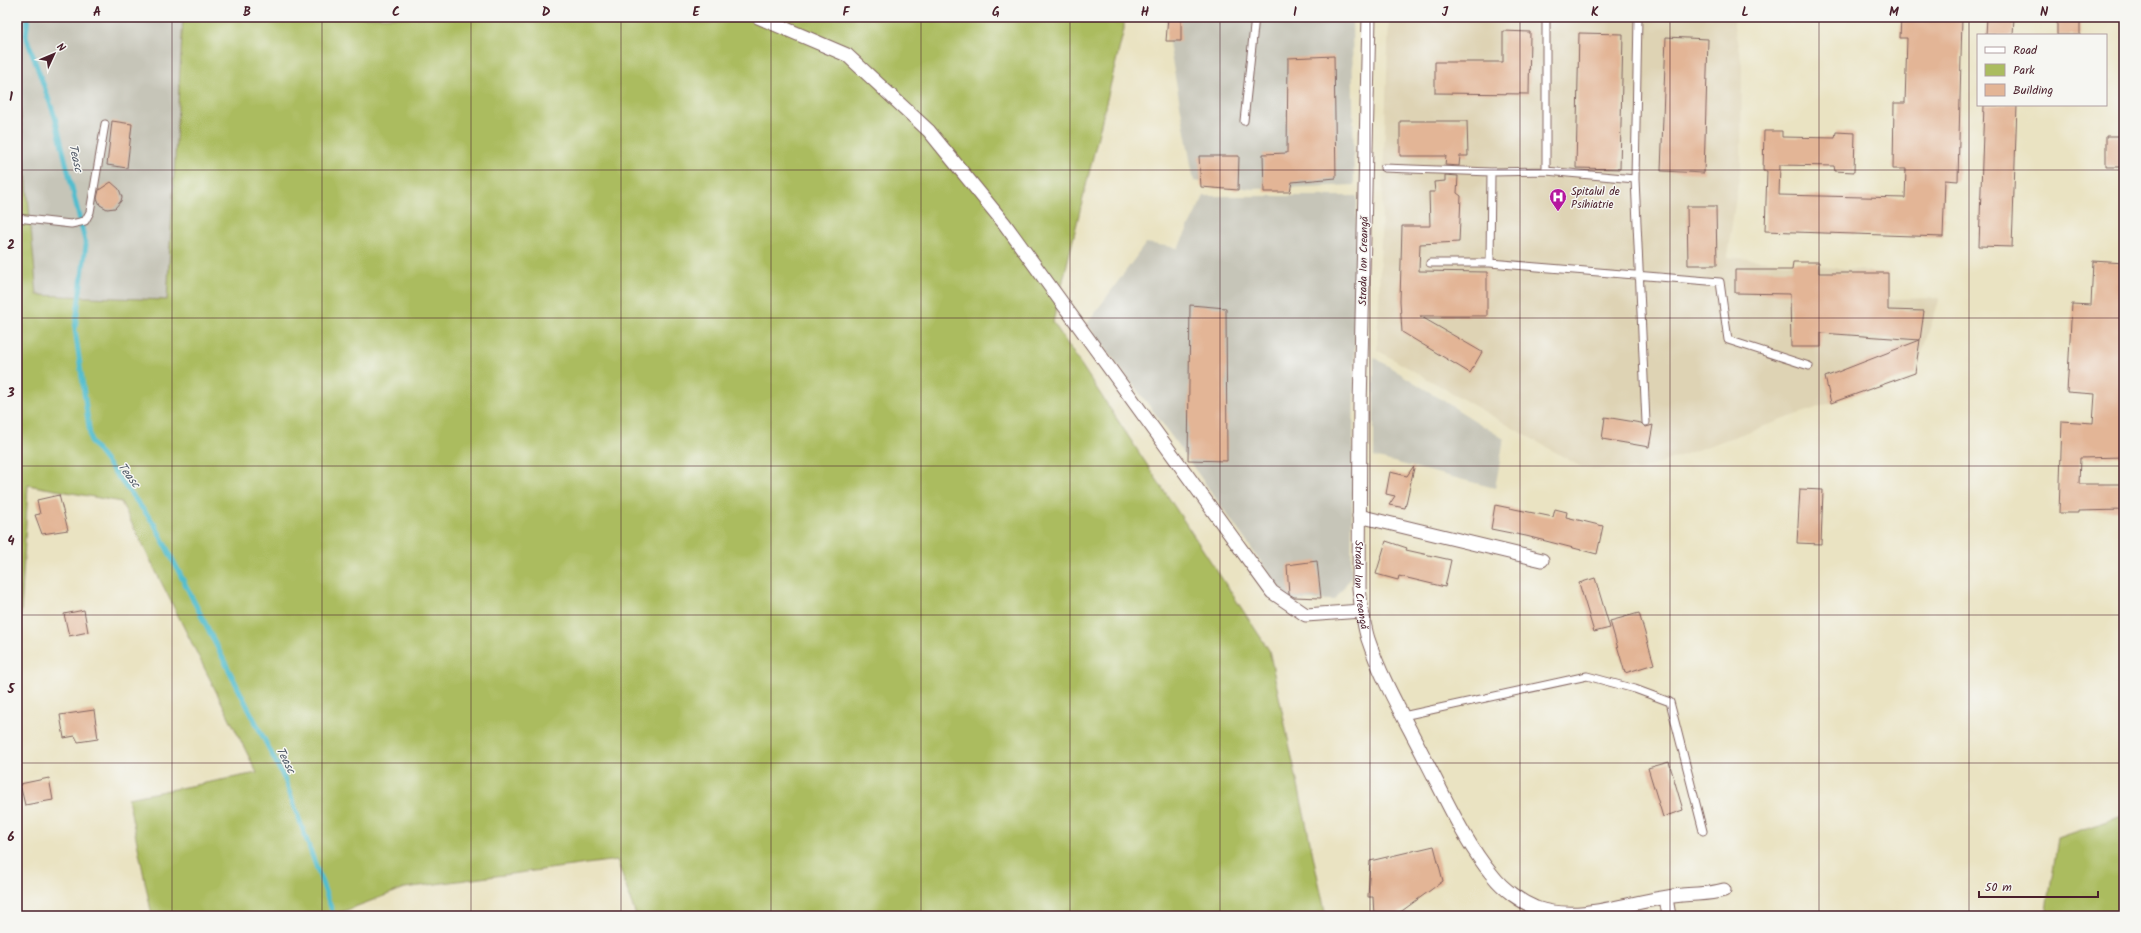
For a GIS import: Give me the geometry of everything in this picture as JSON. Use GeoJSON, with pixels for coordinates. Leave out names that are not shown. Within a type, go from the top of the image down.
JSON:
{"type":"FeatureCollection","features":[{"type":"Feature","properties":{"kind":"street"},"geometry":{"type":"LineString","coordinates":[[758,17],[847,55],[929,132],[1004,223],[1272,592],[1306,615],[1361,611]]}},
{"type":"Feature","properties":{"kind":"street","name":"Strada Ion Creangă"},"geometry":{"type":"LineString","coordinates":[[1369,17],[1360,406],[1359,588],[1361,611],[1368,638],[1380,670],[1466,838],[1493,877],[1515,896],[1536,908],[1560,913],[1588,911],[1682,895],[1709,895],[1724,890]]}},
{"type":"Feature","properties":{"kind":"street"},"geometry":{"type":"LineString","coordinates":[[1359,516],[1542,560]]}},
{"type":"Feature","properties":{"kind":"street"},"geometry":{"type":"LineString","coordinates":[[1666,898],[1669,916]]}},
{"type":"Feature","properties":{"kind":"lane"},"geometry":{"type":"LineString","coordinates":[[1244,121],[1255,17]]}},
{"type":"Feature","properties":{"kind":"lane"},"geometry":{"type":"LineString","coordinates":[[1546,17],[1546,171]]}},
{"type":"Feature","properties":{"kind":"lane"},"geometry":{"type":"LineString","coordinates":[[1638,17],[1635,179],[1646,422]]}},
{"type":"Feature","properties":{"kind":"lane"},"geometry":{"type":"LineString","coordinates":[[17,218],[71,224],[85,221],[90,212],[105,124]]}},
{"type":"Feature","properties":{"kind":"lane"},"geometry":{"type":"LineString","coordinates":[[1384,168],[1491,172],[1546,171],[1635,179]]}},
{"type":"Feature","properties":{"kind":"lane"},"geometry":{"type":"LineString","coordinates":[[1490,263],[1491,172]]}},
{"type":"Feature","properties":{"kind":"lane"},"geometry":{"type":"LineString","coordinates":[[1430,263],[1490,263],[1640,274],[1720,282],[1728,340],[1809,366]]}},
{"type":"Feature","properties":{"kind":"lane"},"geometry":{"type":"LineString","coordinates":[[1403,716],[1587,676],[1634,689],[1670,702],[1703,831]]}},
{"type":"Feature","properties":{"kind":"shaded area"},"geometry":{"type":"Polygon","coordinates":[[[17,17],[183,17],[167,300],[37,295],[20,107],[17,106],[17,17]]]}},
{"type":"Feature","properties":{"kind":"shaded area"},"geometry":{"type":"Polygon","coordinates":[[[1166,17],[1352,17],[1354,185],[1252,189],[1194,181],[1170,49],[1166,17]]]}},
{"type":"Feature","properties":{"kind":"shaded area","name":"Spitalul de Psihiatrie"},"geometry":{"type":"Polygon","coordinates":[[[1389,17],[1732,17],[1742,64],[1741,164],[1727,257],[1888,273],[1888,299],[1940,298],[1915,373],[1640,470],[1583,468],[1377,350],[1389,17]]]}},
{"type":"Feature","properties":{"kind":"shaded area"},"geometry":{"type":"Polygon","coordinates":[[[1204,196],[1357,196],[1351,577],[1335,600],[1288,600],[1157,416],[1087,324],[1146,243],[1178,248],[1204,196]]]}},
{"type":"Feature","properties":{"kind":"shaded area"},"geometry":{"type":"Polygon","coordinates":[[[1374,357],[1504,439],[1495,488],[1374,457],[1374,357]]]}},
{"type":"Feature","properties":{"kind":"green space"},"geometry":{"type":"Polygon","coordinates":[[[183,17],[1124,17],[1124,29],[1053,322],[1269,650],[1326,916],[636,916],[617,860],[405,888],[331,916],[152,916],[128,798],[257,773],[121,502],[28,485],[17,686],[17,106],[20,107],[37,295],[167,300],[183,17]]]}},
{"type":"Feature","properties":{"kind":"green space"},"geometry":{"type":"Polygon","coordinates":[[[2124,815],[2124,916],[2046,916],[2058,838],[2124,815]]]}},
{"type":"Feature","properties":{"kind":"building"},"geometry":{"type":"Polygon","coordinates":[[[1168,17],[1181,17],[1181,41],[1166,41],[1168,17]]]}},
{"type":"Feature","properties":{"kind":"building"},"geometry":{"type":"Polygon","coordinates":[[[1901,17],[1962,17],[1958,181],[1945,180],[1943,237],[1765,231],[1767,171],[1763,171],[1764,131],[1782,131],[1782,137],[1835,138],[1836,132],[1855,133],[1854,172],[1835,171],[1834,166],[1780,165],[1779,195],[1905,198],[1906,169],[1893,169],[1894,103],[1905,103],[1907,38],[1900,38],[1901,17]]]}},
{"type":"Feature","properties":{"kind":"building"},"geometry":{"type":"Polygon","coordinates":[[[1987,17],[2014,17],[2013,34],[1986,34],[1987,17]]]}},
{"type":"Feature","properties":{"kind":"building"},"geometry":{"type":"Polygon","coordinates":[[[2057,17],[2080,17],[2080,34],[2057,34],[2057,17]]]}},
{"type":"Feature","properties":{"kind":"building"},"geometry":{"type":"Polygon","coordinates":[[[1503,31],[1530,32],[1529,94],[1435,93],[1435,62],[1503,62],[1503,31]]]}},
{"type":"Feature","properties":{"kind":"building"},"geometry":{"type":"Polygon","coordinates":[[[1579,33],[1623,34],[1620,169],[1576,168],[1579,33]]]}},
{"type":"Feature","properties":{"kind":"building"},"geometry":{"type":"Polygon","coordinates":[[[1666,37],[1708,39],[1704,173],[1661,171],[1666,37]]]}},
{"type":"Feature","properties":{"kind":"building"},"geometry":{"type":"Polygon","coordinates":[[[1334,56],[1336,178],[1292,182],[1290,192],[1264,192],[1263,154],[1287,153],[1288,58],[1334,56]]]}},
{"type":"Feature","properties":{"kind":"building"},"geometry":{"type":"Polygon","coordinates":[[[1984,106],[2017,106],[2012,247],[1979,246],[1984,106]]]}},
{"type":"Feature","properties":{"kind":"building"},"geometry":{"type":"Polygon","coordinates":[[[112,121],[132,124],[127,168],[107,165],[112,121]]]}},
{"type":"Feature","properties":{"kind":"building"},"geometry":{"type":"Polygon","coordinates":[[[1400,121],[1467,121],[1468,156],[1460,156],[1459,166],[1445,165],[1446,156],[1400,156],[1400,121]]]}},
{"type":"Feature","properties":{"kind":"building"},"geometry":{"type":"Polygon","coordinates":[[[2106,136],[2124,136],[2124,167],[2106,167],[2106,136]]]}},
{"type":"Feature","properties":{"kind":"building"},"geometry":{"type":"Polygon","coordinates":[[[1199,156],[1239,156],[1238,190],[1201,187],[1199,156]]]}},
{"type":"Feature","properties":{"kind":"building"},"geometry":{"type":"Polygon","coordinates":[[[1445,175],[1458,176],[1457,193],[1461,196],[1459,242],[1420,244],[1419,271],[1487,272],[1487,316],[1420,316],[1482,352],[1470,373],[1402,332],[1400,301],[1402,226],[1430,226],[1429,192],[1435,192],[1434,182],[1445,181],[1445,175]]]}},
{"type":"Feature","properties":{"kind":"building"},"geometry":{"type":"Polygon","coordinates":[[[111,182],[119,189],[122,197],[121,201],[115,208],[107,209],[100,205],[97,198],[99,190],[111,182]]]}},
{"type":"Feature","properties":{"kind":"building"},"geometry":{"type":"Polygon","coordinates":[[[1687,206],[1716,206],[1717,265],[1688,265],[1687,206]]]}},
{"type":"Feature","properties":{"kind":"building"},"geometry":{"type":"Polygon","coordinates":[[[2093,261],[2124,263],[2124,457],[2080,458],[2079,484],[2124,484],[2124,510],[2059,513],[2062,421],[2093,423],[2095,394],[2067,392],[2072,304],[2091,305],[2093,261]]]}},
{"type":"Feature","properties":{"kind":"building"},"geometry":{"type":"Polygon","coordinates":[[[1793,262],[1819,262],[1819,273],[1888,273],[1888,310],[1924,311],[1920,340],[1821,333],[1821,347],[1791,347],[1790,294],[1735,293],[1735,270],[1792,270],[1793,262]]]}},
{"type":"Feature","properties":{"kind":"building"},"geometry":{"type":"Polygon","coordinates":[[[1190,305],[1226,308],[1227,461],[1188,460],[1190,305]]]}},
{"type":"Feature","properties":{"kind":"building"},"geometry":{"type":"Polygon","coordinates":[[[1920,340],[1915,373],[1831,403],[1825,377],[1920,340]]]}},
{"type":"Feature","properties":{"kind":"building"},"geometry":{"type":"Polygon","coordinates":[[[1605,417],[1641,423],[1646,427],[1653,425],[1649,447],[1602,439],[1605,417]]]}},
{"type":"Feature","properties":{"kind":"building"},"geometry":{"type":"Polygon","coordinates":[[[1413,467],[1405,508],[1389,505],[1395,496],[1386,494],[1390,472],[1407,476],[1413,467]]]}},
{"type":"Feature","properties":{"kind":"building"},"geometry":{"type":"Polygon","coordinates":[[[1800,489],[1823,490],[1821,544],[1797,543],[1800,489]]]}},
{"type":"Feature","properties":{"kind":"building"},"geometry":{"type":"Polygon","coordinates":[[[59,495],[68,530],[42,534],[35,515],[40,514],[37,500],[59,495]]]}},
{"type":"Feature","properties":{"kind":"building"},"geometry":{"type":"Polygon","coordinates":[[[1495,505],[1553,517],[1555,509],[1567,512],[1566,517],[1603,526],[1597,554],[1526,536],[1491,529],[1495,505]]]}},
{"type":"Feature","properties":{"kind":"building"},"geometry":{"type":"Polygon","coordinates":[[[1386,541],[1407,548],[1406,550],[1451,560],[1445,587],[1399,576],[1398,580],[1376,574],[1386,541]]]}},
{"type":"Feature","properties":{"kind":"building"},"geometry":{"type":"Polygon","coordinates":[[[1317,561],[1321,598],[1294,597],[1289,594],[1287,565],[1317,561]]]}},
{"type":"Feature","properties":{"kind":"building"},"geometry":{"type":"Polygon","coordinates":[[[1595,578],[1610,628],[1594,632],[1579,583],[1595,578]]]}},
{"type":"Feature","properties":{"kind":"building"},"geometry":{"type":"Polygon","coordinates":[[[84,610],[88,632],[69,636],[64,614],[84,610]]]}},
{"type":"Feature","properties":{"kind":"building"},"geometry":{"type":"Polygon","coordinates":[[[1639,613],[1654,664],[1625,673],[1610,621],[1639,613]]]}},
{"type":"Feature","properties":{"kind":"building"},"geometry":{"type":"Polygon","coordinates":[[[94,710],[98,739],[78,742],[75,736],[64,738],[60,715],[94,710]]]}},
{"type":"Feature","properties":{"kind":"building"},"geometry":{"type":"Polygon","coordinates":[[[1669,762],[1683,810],[1663,817],[1648,768],[1669,762]]]}},
{"type":"Feature","properties":{"kind":"building"},"geometry":{"type":"Polygon","coordinates":[[[49,778],[53,800],[25,805],[20,784],[49,778]]]}},
{"type":"Feature","properties":{"kind":"building"},"geometry":{"type":"Polygon","coordinates":[[[1434,846],[1443,881],[1395,916],[1374,916],[1373,897],[1368,897],[1370,861],[1434,846]]]}},
{"type":"Feature","properties":{"kind":"waterway","name":"Teasc"},"geometry":{"type":"LineString","coordinates":[[28,17],[26,36],[55,117],[86,245],[75,329],[91,442],[155,525],[285,780],[334,916]]}},
{"type":"Feature","properties":{"kind":"place","name":"Spitalul de Psihiatrie"},"geometry":{"type":"Point","coordinates":[1558,212]}}]}
